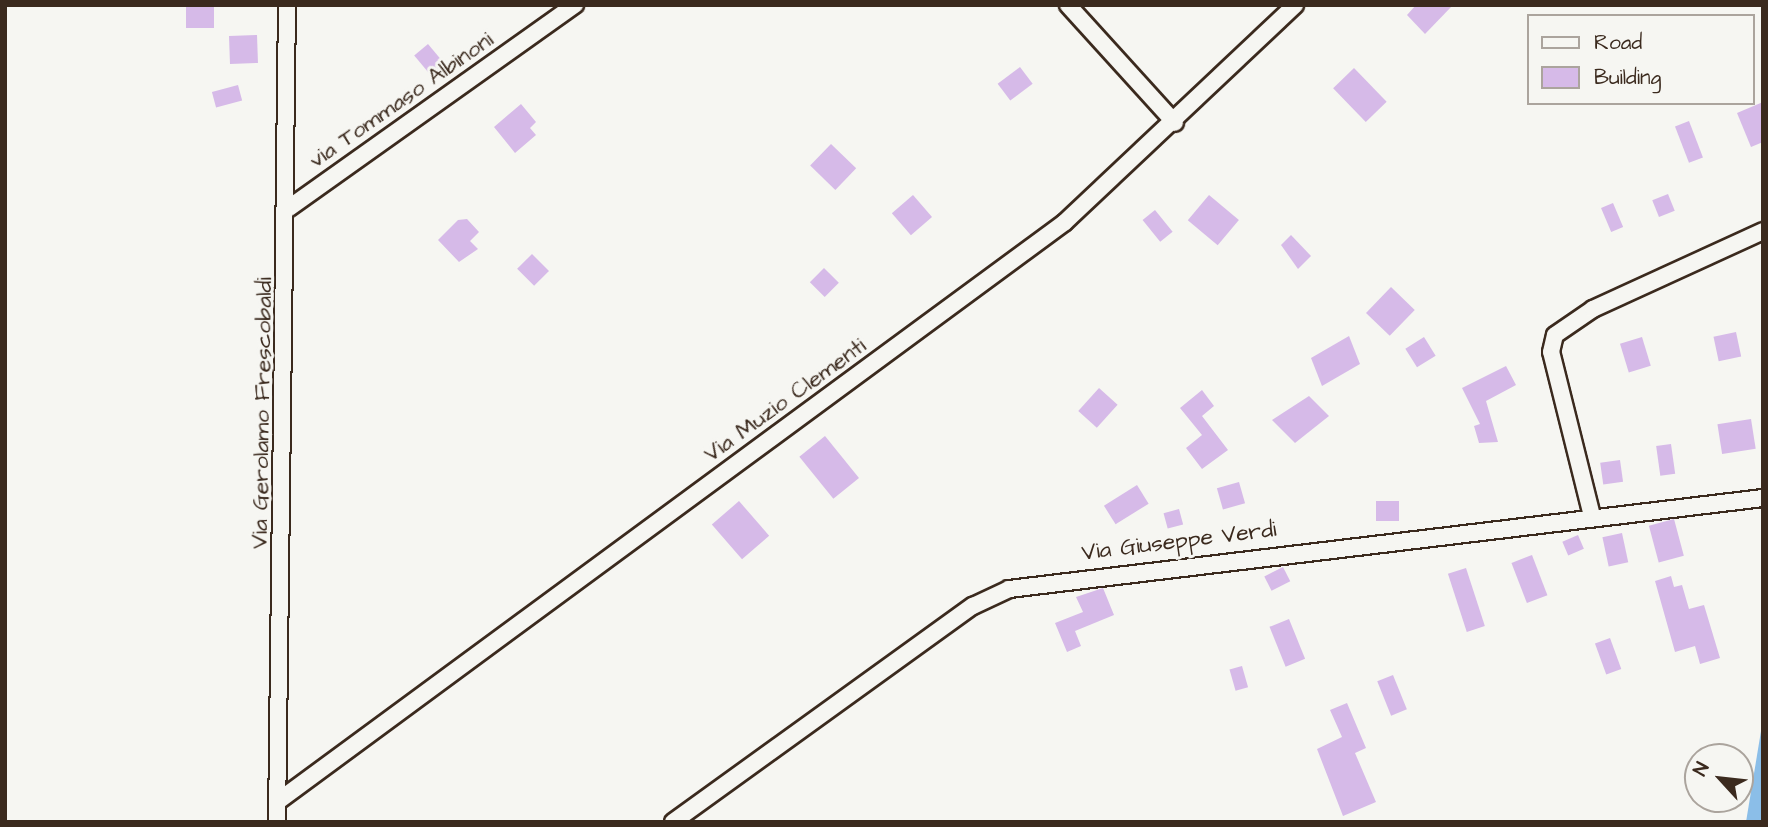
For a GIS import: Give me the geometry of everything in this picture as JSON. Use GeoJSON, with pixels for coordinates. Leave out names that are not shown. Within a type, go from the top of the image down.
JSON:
{"type":"FeatureCollection","features":[{"type":"Feature","properties":{"kind":"street","name":"Via Gerolamo Frescobaldi"},"geometry":{"type":"LineString","coordinates":[[277,822],[289,208],[287,5]]}},
{"type":"Feature","properties":{"kind":"street","name":"via Tommaso Albinoni"},"geometry":{"type":"LineString","coordinates":[[289,208],[575,5]]}},
{"type":"Feature","properties":{"kind":"street"},"geometry":{"type":"LineString","coordinates":[[1068,5],[1175,123]]}},
{"type":"Feature","properties":{"kind":"street","name":"Via Muzio Clementi"},"geometry":{"type":"LineString","coordinates":[[277,802],[1049,235],[1175,123],[1295,5]]}},
{"type":"Feature","properties":{"kind":"street"},"geometry":{"type":"LineString","coordinates":[[1592,516],[1551,352],[1555,335],[1593,309],[1763,231]]}},
{"type":"Feature","properties":{"kind":"street","name":"Via Giuseppe Verdi"},"geometry":{"type":"LineString","coordinates":[[673,822],[973,606],[1009,589],[1592,516],[1763,498]]}},
{"type":"Feature","properties":{"kind":"water"},"geometry":{"type":"Polygon","coordinates":[[[1763,719],[1763,822],[1746,822],[1747,813],[1754,813],[1754,774],[1763,719]]]}},
{"type":"Feature","properties":{"kind":"building"},"geometry":{"type":"Polygon","coordinates":[[[186,5],[214,5],[214,28],[186,28],[186,5]]]}},
{"type":"Feature","properties":{"kind":"building"},"geometry":{"type":"Polygon","coordinates":[[[1416,5],[1453,5],[1425,34],[1407,15],[1416,5]]]}},
{"type":"Feature","properties":{"kind":"building"},"geometry":{"type":"Polygon","coordinates":[[[257,35],[258,63],[230,64],[229,36],[257,35]]]}},
{"type":"Feature","properties":{"kind":"building"},"geometry":{"type":"Polygon","coordinates":[[[428,44],[445,64],[431,75],[414,56],[428,44]]]}},
{"type":"Feature","properties":{"kind":"building"},"geometry":{"type":"Polygon","coordinates":[[[1020,67],[1033,84],[1010,101],[998,84],[1020,67]]]}},
{"type":"Feature","properties":{"kind":"building"},"geometry":{"type":"Polygon","coordinates":[[[1354,68],[1387,102],[1366,122],[1333,88],[1354,68]]]}},
{"type":"Feature","properties":{"kind":"building"},"geometry":{"type":"Polygon","coordinates":[[[238,85],[242,100],[216,107],[212,92],[238,85]]]}},
{"type":"Feature","properties":{"kind":"building"},"geometry":{"type":"Polygon","coordinates":[[[1763,102],[1763,142],[1751,147],[1737,113],[1763,102]]]}},
{"type":"Feature","properties":{"kind":"building"},"geometry":{"type":"Polygon","coordinates":[[[521,104],[536,122],[530,128],[536,135],[515,153],[494,127],[521,104]]]}},
{"type":"Feature","properties":{"kind":"building"},"geometry":{"type":"Polygon","coordinates":[[[1689,121],[1703,157],[1689,163],[1675,126],[1689,121]]]}},
{"type":"Feature","properties":{"kind":"building"},"geometry":{"type":"Polygon","coordinates":[[[831,144],[856,168],[835,190],[810,166],[831,144]]]}},
{"type":"Feature","properties":{"kind":"building"},"geometry":{"type":"Polygon","coordinates":[[[1668,194],[1675,211],[1659,217],[1652,200],[1668,194]]]}},
{"type":"Feature","properties":{"kind":"building"},"geometry":{"type":"Polygon","coordinates":[[[913,195],[932,217],[911,235],[892,213],[913,195]]]}},
{"type":"Feature","properties":{"kind":"building"},"geometry":{"type":"Polygon","coordinates":[[[1209,195],[1239,220],[1218,245],[1188,220],[1209,195]]]}},
{"type":"Feature","properties":{"kind":"building"},"geometry":{"type":"Polygon","coordinates":[[[1613,203],[1623,227],[1611,232],[1601,208],[1613,203]]]}},
{"type":"Feature","properties":{"kind":"building"},"geometry":{"type":"Polygon","coordinates":[[[1155,210],[1173,232],[1160,242],[1143,220],[1155,210]]]}},
{"type":"Feature","properties":{"kind":"building"},"geometry":{"type":"Polygon","coordinates":[[[467,219],[479,232],[470,241],[478,249],[459,262],[438,240],[458,220],[467,219]]]}},
{"type":"Feature","properties":{"kind":"building"},"geometry":{"type":"Polygon","coordinates":[[[1291,235],[1311,256],[1298,269],[1281,245],[1291,235]]]}},
{"type":"Feature","properties":{"kind":"building"},"geometry":{"type":"Polygon","coordinates":[[[532,254],[549,271],[534,286],[517,269],[532,254]]]}},
{"type":"Feature","properties":{"kind":"building"},"geometry":{"type":"Polygon","coordinates":[[[824,268],[839,283],[825,297],[810,282],[824,268]]]}},
{"type":"Feature","properties":{"kind":"building"},"geometry":{"type":"Polygon","coordinates":[[[1391,287],[1415,310],[1390,336],[1366,313],[1391,287]]]}},
{"type":"Feature","properties":{"kind":"building"},"geometry":{"type":"Polygon","coordinates":[[[1736,332],[1741,356],[1719,361],[1714,337],[1736,332]]]}},
{"type":"Feature","properties":{"kind":"building"},"geometry":{"type":"Polygon","coordinates":[[[1349,336],[1360,364],[1322,386],[1311,358],[1349,336]]]}},
{"type":"Feature","properties":{"kind":"building"},"geometry":{"type":"Polygon","coordinates":[[[1424,337],[1436,356],[1417,367],[1405,349],[1424,337]]]}},
{"type":"Feature","properties":{"kind":"building"},"geometry":{"type":"Polygon","coordinates":[[[1642,337],[1651,366],[1629,372],[1620,344],[1642,337]]]}},
{"type":"Feature","properties":{"kind":"building"},"geometry":{"type":"Polygon","coordinates":[[[1506,366],[1516,385],[1486,401],[1498,442],[1479,443],[1474,426],[1480,424],[1462,388],[1506,366]]]}},
{"type":"Feature","properties":{"kind":"building"},"geometry":{"type":"Polygon","coordinates":[[[1099,388],[1118,405],[1097,428],[1078,411],[1099,388]]]}},
{"type":"Feature","properties":{"kind":"building"},"geometry":{"type":"Polygon","coordinates":[[[1202,390],[1214,406],[1202,416],[1228,450],[1202,469],[1186,448],[1202,435],[1180,408],[1202,390]]]}},
{"type":"Feature","properties":{"kind":"building"},"geometry":{"type":"Polygon","coordinates":[[[1309,396],[1329,416],[1295,443],[1272,420],[1309,396]]]}},
{"type":"Feature","properties":{"kind":"building"},"geometry":{"type":"Polygon","coordinates":[[[1751,419],[1756,449],[1722,454],[1717,424],[1751,419]]]}},
{"type":"Feature","properties":{"kind":"building"},"geometry":{"type":"Polygon","coordinates":[[[825,436],[859,478],[833,499],[799,457],[825,436]]]}},
{"type":"Feature","properties":{"kind":"building"},"geometry":{"type":"Polygon","coordinates":[[[1671,444],[1675,474],[1660,476],[1656,446],[1671,444]]]}},
{"type":"Feature","properties":{"kind":"building"},"geometry":{"type":"Polygon","coordinates":[[[1620,460],[1623,482],[1603,485],[1600,463],[1620,460]]]}},
{"type":"Feature","properties":{"kind":"building"},"geometry":{"type":"Polygon","coordinates":[[[1239,482],[1245,503],[1223,509],[1217,488],[1239,482]]]}},
{"type":"Feature","properties":{"kind":"building"},"geometry":{"type":"Polygon","coordinates":[[[1137,485],[1149,504],[1116,524],[1104,506],[1137,485]]]}},
{"type":"Feature","properties":{"kind":"building"},"geometry":{"type":"Polygon","coordinates":[[[739,501],[769,536],[742,559],[712,525],[739,501]]]}},
{"type":"Feature","properties":{"kind":"building"},"geometry":{"type":"Polygon","coordinates":[[[1376,501],[1399,501],[1399,521],[1376,521],[1376,501]]]}},
{"type":"Feature","properties":{"kind":"building"},"geometry":{"type":"Polygon","coordinates":[[[1179,509],[1183,524],[1168,529],[1164,513],[1179,509]]]}},
{"type":"Feature","properties":{"kind":"building"},"geometry":{"type":"Polygon","coordinates":[[[1674,519],[1684,556],[1659,562],[1649,526],[1674,519]]]}},
{"type":"Feature","properties":{"kind":"building"},"geometry":{"type":"Polygon","coordinates":[[[1622,533],[1628,562],[1609,567],[1602,537],[1622,533]]]}},
{"type":"Feature","properties":{"kind":"building"},"geometry":{"type":"Polygon","coordinates":[[[1578,535],[1584,549],[1568,555],[1562,542],[1578,535]]]}},
{"type":"Feature","properties":{"kind":"building"},"geometry":{"type":"Polygon","coordinates":[[[1532,555],[1547,595],[1527,603],[1511,563],[1532,555]]]}},
{"type":"Feature","properties":{"kind":"building"},"geometry":{"type":"Polygon","coordinates":[[[1283,567],[1290,581],[1272,591],[1264,577],[1283,567]]]}},
{"type":"Feature","properties":{"kind":"building"},"geometry":{"type":"Polygon","coordinates":[[[1466,568],[1485,626],[1467,632],[1448,574],[1466,568]]]}},
{"type":"Feature","properties":{"kind":"building"},"geometry":{"type":"Polygon","coordinates":[[[1671,576],[1674,587],[1682,585],[1689,609],[1704,605],[1720,658],[1700,664],[1695,646],[1675,652],[1655,581],[1671,576]]]}},
{"type":"Feature","properties":{"kind":"building"},"geometry":{"type":"Polygon","coordinates":[[[1103,588],[1114,615],[1075,631],[1081,646],[1067,652],[1055,623],[1083,612],[1076,597],[1103,588]]]}},
{"type":"Feature","properties":{"kind":"building"},"geometry":{"type":"Polygon","coordinates":[[[1289,619],[1305,659],[1286,667],[1270,627],[1289,619]]]}},
{"type":"Feature","properties":{"kind":"building"},"geometry":{"type":"Polygon","coordinates":[[[1610,638],[1621,669],[1606,674],[1595,643],[1610,638]]]}},
{"type":"Feature","properties":{"kind":"building"},"geometry":{"type":"Polygon","coordinates":[[[1242,666],[1248,687],[1236,691],[1230,670],[1242,666]]]}},
{"type":"Feature","properties":{"kind":"building"},"geometry":{"type":"Polygon","coordinates":[[[1393,675],[1407,709],[1391,716],[1377,681],[1393,675]]]}},
{"type":"Feature","properties":{"kind":"building"},"geometry":{"type":"Polygon","coordinates":[[[1347,703],[1366,748],[1355,753],[1376,802],[1343,816],[1317,749],[1342,737],[1330,710],[1347,703]]]}}]}
